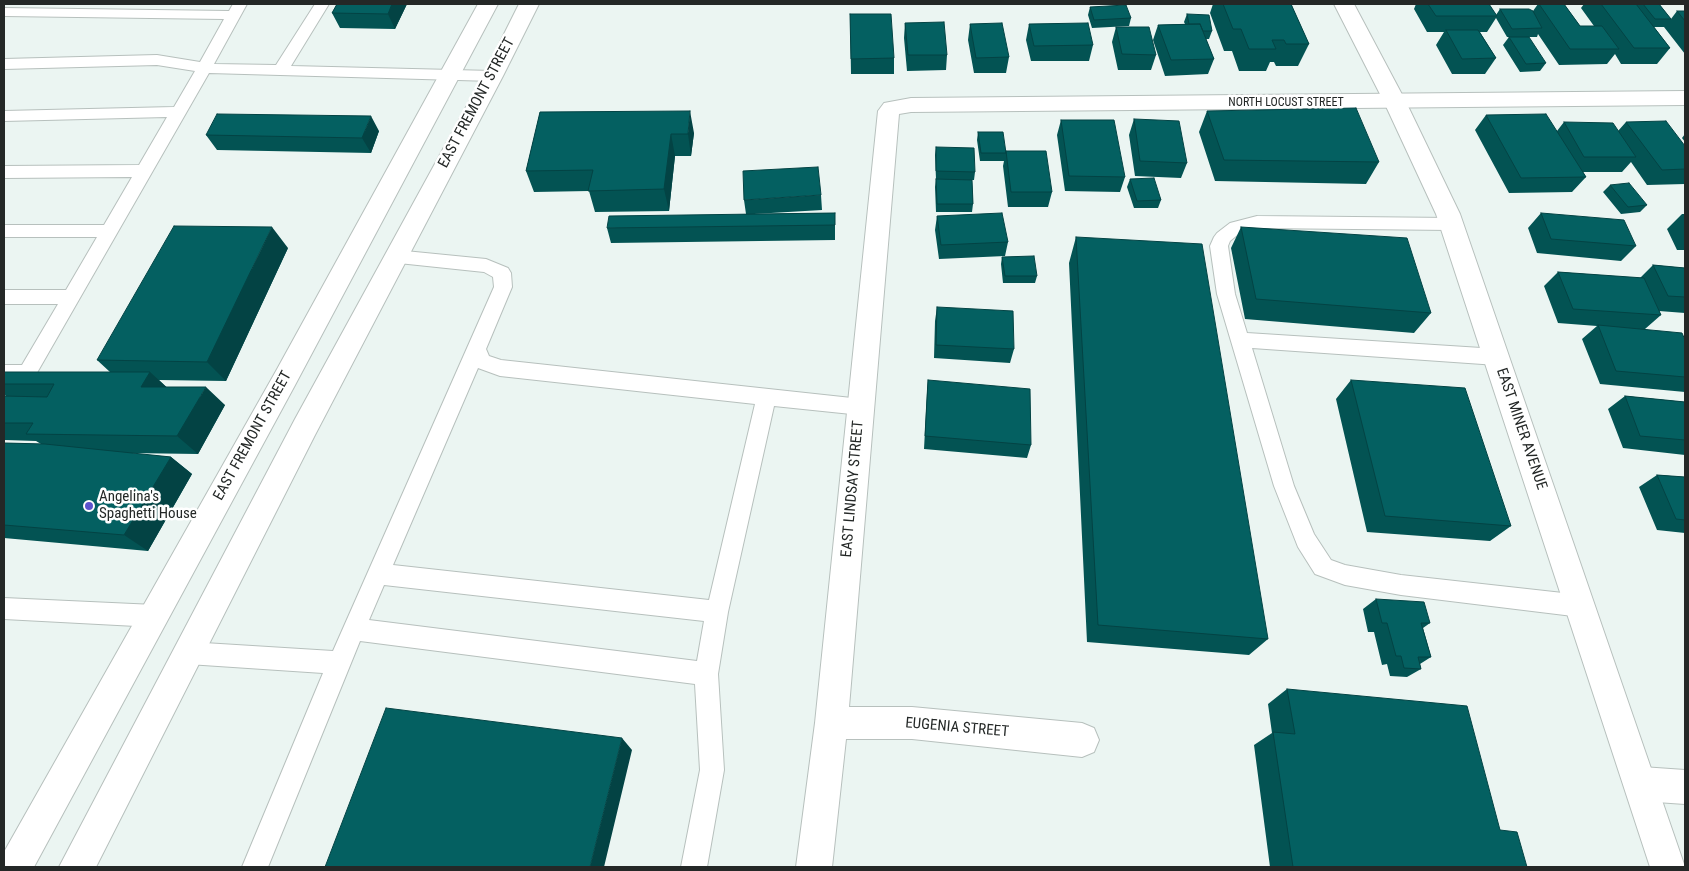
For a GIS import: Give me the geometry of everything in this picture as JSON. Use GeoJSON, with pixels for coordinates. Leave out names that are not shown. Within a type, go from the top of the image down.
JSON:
{"type":"FeatureCollection","features":[{"type":"Feature","properties":{"kind":"street","name":"EAST FREMONT STREET"},"geometry":{"type":"LineString","coordinates":[[15,867],[285,379],[488,4]]}},
{"type":"Feature","properties":{"kind":"street","name":"EAST FREMONT STREET"},"geometry":{"type":"LineString","coordinates":[[77,867],[395,257],[494,76],[529,4]]}},
{"type":"Feature","properties":{"kind":"street","name":"EAST MINER AVENUE"},"geometry":{"type":"LineString","coordinates":[[1344,4],[1395,102],[1451,224],[1642,784],[1668,867]]}},
{"type":"Feature","properties":{"kind":"street","name":"NORTH LOCUST STREET"},"geometry":{"type":"LineString","coordinates":[[889,111],[892,108],[911,105],[1685,98]]}},
{"type":"Feature","properties":{"kind":"street","name":"EAST LINDSAY STREET"},"geometry":{"type":"LineString","coordinates":[[814,867],[831,723],[889,111]]}},
{"type":"Feature","properties":{"kind":"street","name":"EUGENIA STREET"},"geometry":{"type":"LineString","coordinates":[[831,723],[912,723],[1082,740]]}},
{"type":"Feature","properties":{"kind":"street"},"geometry":{"type":"LineString","coordinates":[[1642,784],[1685,787]]}},
{"type":"Feature","properties":{"kind":"lane"},"geometry":{"type":"LineString","coordinates":[[281,69],[322,4]]}},
{"type":"Feature","properties":{"kind":"lane"},"geometry":{"type":"LineString","coordinates":[[4,12],[237,9],[27,373],[4,373]]}},
{"type":"Feature","properties":{"kind":"lane"},"geometry":{"type":"LineString","coordinates":[[4,64],[156,60],[204,68],[494,76]]}},
{"type":"Feature","properties":{"kind":"lane"},"geometry":{"type":"LineString","coordinates":[[4,116],[178,112]]}},
{"type":"Feature","properties":{"kind":"lane"},"geometry":{"type":"LineString","coordinates":[[4,172],[144,171]]}},
{"type":"Feature","properties":{"kind":"lane"},"geometry":{"type":"LineString","coordinates":[[1451,224],[1257,222],[1236,227],[1224,237],[1219,246],[1226,294],[1284,486],[1306,540],[1323,567],[1345,574],[1401,586],[1581,606]]}},
{"type":"Feature","properties":{"kind":"lane"},"geometry":{"type":"LineString","coordinates":[[4,231],[110,231]]}},
{"type":"Feature","properties":{"kind":"lane"},"geometry":{"type":"LineString","coordinates":[[255,867],[339,663],[503,287],[502,273],[486,266],[395,257]]}},
{"type":"Feature","properties":{"kind":"lane"},"geometry":{"type":"LineString","coordinates":[[4,297],[71,297]]}},
{"type":"Feature","properties":{"kind":"lane"},"geometry":{"type":"LineString","coordinates":[[1240,340],[1497,357]]}},
{"type":"Feature","properties":{"kind":"lane"},"geometry":{"type":"LineString","coordinates":[[477,350],[481,361],[500,368],[861,406]]}},
{"type":"Feature","properties":{"kind":"lane"},"geometry":{"type":"LineString","coordinates":[[694,867],[712,770],[706,674],[717,612],[766,396]]}},
{"type":"Feature","properties":{"kind":"lane"},"geometry":{"type":"LineString","coordinates":[[378,574],[717,612]]}},
{"type":"Feature","properties":{"kind":"lane"},"geometry":{"type":"LineString","coordinates":[[4,608],[155,616]]}},
{"type":"Feature","properties":{"kind":"lane"},"geometry":{"type":"LineString","coordinates":[[354,629],[706,674]]}},
{"type":"Feature","properties":{"kind":"lane"},"geometry":{"type":"LineString","coordinates":[[188,653],[339,663]]}},
{"type":"Feature","properties":{"kind":"building"},"geometry":{"type":"Polygon","coordinates":[[[337,4],[392,4],[388,14],[332,13],[337,4]]]}},
{"type":"Feature","properties":{"kind":"building"},"geometry":{"type":"Polygon","coordinates":[[[1223,4],[1291,4],[1309,44],[1286,44],[1284,40],[1272,40],[1276,49],[1249,49],[1241,29],[1233,29],[1223,4]]]}},
{"type":"Feature","properties":{"kind":"building"},"geometry":{"type":"Polygon","coordinates":[[[1428,4],[1489,4],[1497,16],[1436,16],[1428,4]]]}},
{"type":"Feature","properties":{"kind":"building"},"geometry":{"type":"Polygon","coordinates":[[[1539,4],[1564,4],[1580,26],[1602,26],[1619,49],[1570,49],[1539,4]]]}},
{"type":"Feature","properties":{"kind":"building"},"geometry":{"type":"Polygon","coordinates":[[[1601,4],[1636,4],[1670,48],[1634,48],[1601,4]]]}},
{"type":"Feature","properties":{"kind":"building"},"geometry":{"type":"Polygon","coordinates":[[[1643,4],[1659,4],[1671,19],[1655,19],[1643,4]]]}},
{"type":"Feature","properties":{"kind":"building"},"geometry":{"type":"Polygon","coordinates":[[[1126,5],[1131,18],[1094,20],[1090,7],[1126,5]]]}},
{"type":"Feature","properties":{"kind":"building"},"geometry":{"type":"Polygon","coordinates":[[[1500,9],[1529,9],[1533,11],[1542,28],[1512,29],[1500,9]]]}},
{"type":"Feature","properties":{"kind":"building"},"geometry":{"type":"Polygon","coordinates":[[[1677,11],[1685,11],[1685,21],[1677,11]]]}},
{"type":"Feature","properties":{"kind":"building"},"geometry":{"type":"Polygon","coordinates":[[[850,14],[891,14],[894,58],[851,59],[850,14]]]}},
{"type":"Feature","properties":{"kind":"building"},"geometry":{"type":"Polygon","coordinates":[[[1187,14],[1209,15],[1212,31],[1203,31],[1200,24],[1189,24],[1187,14]]]}},
{"type":"Feature","properties":{"kind":"building"},"geometry":{"type":"Polygon","coordinates":[[[944,22],[947,55],[908,55],[905,23],[944,22]]]}},
{"type":"Feature","properties":{"kind":"building"},"geometry":{"type":"Polygon","coordinates":[[[1002,23],[1009,57],[976,58],[970,24],[1002,23]]]}},
{"type":"Feature","properties":{"kind":"building"},"geometry":{"type":"Polygon","coordinates":[[[1088,23],[1093,45],[1034,46],[1029,24],[1088,23]]]}},
{"type":"Feature","properties":{"kind":"building"},"geometry":{"type":"Polygon","coordinates":[[[1200,24],[1214,59],[1171,60],[1158,25],[1200,24]]]}},
{"type":"Feature","properties":{"kind":"building"},"geometry":{"type":"Polygon","coordinates":[[[1116,27],[1149,27],[1156,55],[1122,54],[1116,27]]]}},
{"type":"Feature","properties":{"kind":"building"},"geometry":{"type":"Polygon","coordinates":[[[1446,30],[1478,30],[1496,58],[1462,59],[1446,30]]]}},
{"type":"Feature","properties":{"kind":"building"},"geometry":{"type":"Polygon","coordinates":[[[1509,37],[1529,37],[1546,63],[1526,64],[1509,37]]]}},
{"type":"Feature","properties":{"kind":"building"},"geometry":{"type":"Polygon","coordinates":[[[1356,108],[1379,162],[1224,160],[1207,111],[1356,108]]]}},
{"type":"Feature","properties":{"kind":"building"},"geometry":{"type":"Polygon","coordinates":[[[690,111],[688,134],[671,134],[664,189],[588,191],[593,170],[526,171],[540,112],[690,111]]]}},
{"type":"Feature","properties":{"kind":"building"},"geometry":{"type":"Polygon","coordinates":[[[217,114],[371,116],[362,138],[206,135],[217,114]]]}},
{"type":"Feature","properties":{"kind":"building"},"geometry":{"type":"Polygon","coordinates":[[[1546,114],[1586,177],[1521,178],[1486,115],[1546,114]]]}},
{"type":"Feature","properties":{"kind":"building"},"geometry":{"type":"Polygon","coordinates":[[[1134,119],[1179,121],[1187,163],[1140,161],[1134,119]]]}},
{"type":"Feature","properties":{"kind":"building"},"geometry":{"type":"Polygon","coordinates":[[[1061,120],[1114,120],[1125,177],[1069,176],[1061,120]]]}},
{"type":"Feature","properties":{"kind":"building"},"geometry":{"type":"Polygon","coordinates":[[[1666,121],[1685,146],[1685,169],[1662,170],[1626,122],[1666,121]]]}},
{"type":"Feature","properties":{"kind":"building"},"geometry":{"type":"Polygon","coordinates":[[[1564,122],[1613,123],[1636,157],[1584,157],[1564,122]]]}},
{"type":"Feature","properties":{"kind":"building"},"geometry":{"type":"Polygon","coordinates":[[[978,132],[1003,132],[1006,153],[981,153],[978,132]]]}},
{"type":"Feature","properties":{"kind":"building"},"geometry":{"type":"Polygon","coordinates":[[[936,147],[974,148],[975,172],[936,171],[936,147]]]}},
{"type":"Feature","properties":{"kind":"building"},"geometry":{"type":"Polygon","coordinates":[[[1006,151],[1046,151],[1052,192],[1011,192],[1006,151]]]}},
{"type":"Feature","properties":{"kind":"building"},"geometry":{"type":"Polygon","coordinates":[[[818,167],[821,195],[744,200],[743,171],[818,167]]]}},
{"type":"Feature","properties":{"kind":"building"},"geometry":{"type":"Polygon","coordinates":[[[1154,178],[1161,200],[1137,201],[1130,179],[1154,178]]]}},
{"type":"Feature","properties":{"kind":"building"},"geometry":{"type":"Polygon","coordinates":[[[936,179],[972,180],[973,204],[937,204],[936,179]]]}},
{"type":"Feature","properties":{"kind":"building"},"geometry":{"type":"Polygon","coordinates":[[[1629,183],[1647,205],[1628,207],[1610,185],[1629,183]]]}},
{"type":"Feature","properties":{"kind":"building"},"geometry":{"type":"Polygon","coordinates":[[[835,213],[835,225],[607,228],[609,216],[835,213]]]}},
{"type":"Feature","properties":{"kind":"building"},"geometry":{"type":"Polygon","coordinates":[[[1002,213],[1008,242],[941,245],[937,216],[1002,213]]]}},
{"type":"Feature","properties":{"kind":"building"},"geometry":{"type":"Polygon","coordinates":[[[1541,213],[1624,220],[1636,246],[1551,239],[1541,213]]]}},
{"type":"Feature","properties":{"kind":"building"},"geometry":{"type":"Polygon","coordinates":[[[174,226],[272,227],[207,362],[97,360],[174,226]]]}},
{"type":"Feature","properties":{"kind":"building"},"geometry":{"type":"Polygon","coordinates":[[[1241,227],[1407,238],[1431,313],[1256,299],[1241,227]]]}},
{"type":"Feature","properties":{"kind":"building"},"geometry":{"type":"Polygon","coordinates":[[[1076,237],[1202,244],[1268,639],[1098,625],[1076,237]]]}},
{"type":"Feature","properties":{"kind":"building"},"geometry":{"type":"Polygon","coordinates":[[[1034,256],[1037,276],[1005,276],[1002,257],[1034,256]]]}},
{"type":"Feature","properties":{"kind":"building"},"geometry":{"type":"Polygon","coordinates":[[[1653,265],[1685,268],[1685,297],[1668,296],[1653,265]]]}},
{"type":"Feature","properties":{"kind":"building"},"geometry":{"type":"Polygon","coordinates":[[[1558,272],[1644,278],[1661,315],[1573,309],[1558,272]]]}},
{"type":"Feature","properties":{"kind":"building"},"geometry":{"type":"Polygon","coordinates":[[[937,307],[1013,311],[1014,349],[936,345],[937,307]]]}},
{"type":"Feature","properties":{"kind":"building"},"geometry":{"type":"Polygon","coordinates":[[[1598,325],[1682,333],[1685,340],[1685,377],[1616,371],[1598,325]]]}},
{"type":"Feature","properties":{"kind":"building"},"geometry":{"type":"Polygon","coordinates":[[[4,372],[150,372],[141,387],[206,387],[177,436],[26,434],[33,423],[4,423],[4,396],[47,397],[54,384],[4,384],[4,372]]]}},
{"type":"Feature","properties":{"kind":"building"},"geometry":{"type":"Polygon","coordinates":[[[928,380],[1030,389],[1031,445],[925,436],[928,380]]]}},
{"type":"Feature","properties":{"kind":"building"},"geometry":{"type":"Polygon","coordinates":[[[1351,380],[1465,388],[1511,526],[1385,516],[1351,380]]]}},
{"type":"Feature","properties":{"kind":"building"},"geometry":{"type":"Polygon","coordinates":[[[1625,396],[1685,402],[1685,440],[1640,436],[1625,396]]]}},
{"type":"Feature","properties":{"kind":"building","name":"Angelina's Spaghetti House"},"geometry":{"type":"Polygon","coordinates":[[[4,443],[45,444],[171,457],[124,535],[4,525],[4,443]]]}},
{"type":"Feature","properties":{"kind":"building"},"geometry":{"type":"Polygon","coordinates":[[[1657,475],[1685,477],[1685,520],[1676,519],[1657,475]]]}},
{"type":"Feature","properties":{"kind":"building"},"geometry":{"type":"Polygon","coordinates":[[[1376,599],[1424,602],[1430,623],[1421,623],[1431,657],[1418,657],[1421,669],[1404,668],[1401,656],[1396,656],[1387,623],[1382,623],[1376,599]]]}},
{"type":"Feature","properties":{"kind":"building"},"geometry":{"type":"Polygon","coordinates":[[[1287,689],[1467,706],[1500,830],[1517,832],[1527,867],[1293,867],[1273,732],[1295,734],[1287,689]]]}},
{"type":"Feature","properties":{"kind":"building"},"geometry":{"type":"Polygon","coordinates":[[[386,708],[622,738],[590,867],[325,867],[386,708]]]}},
{"type":"Feature","properties":{"kind":"place","name":"Angelina's Spaghetti House"},"geometry":{"type":"Point","coordinates":[89,506]}}]}
